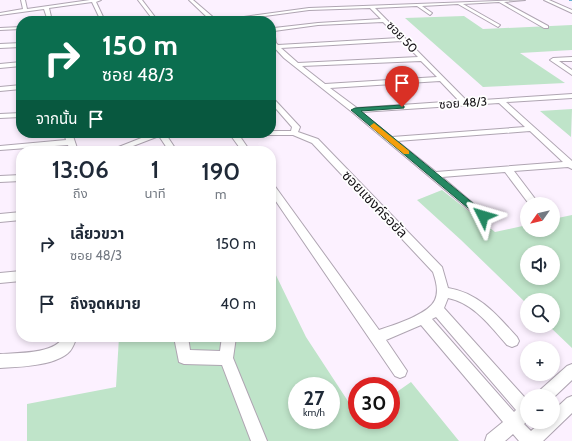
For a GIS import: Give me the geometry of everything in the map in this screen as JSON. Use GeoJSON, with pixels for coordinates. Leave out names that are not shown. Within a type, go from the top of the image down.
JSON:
{"type":"FeatureCollection","features":[{"type":"Feature","properties":{"kind":"street"},"geometry":{"type":"LineString","coordinates":[[23,0],[25,10]]}},
{"type":"Feature","properties":{"kind":"street"},"geometry":{"type":"LineString","coordinates":[[59,0],[61,5]]}},
{"type":"Feature","properties":{"kind":"street"},"geometry":{"type":"LineString","coordinates":[[93,0],[101,16]]}},
{"type":"Feature","properties":{"kind":"street"},"geometry":{"type":"LineString","coordinates":[[16,29],[1,29],[1,13],[99,0]]}},
{"type":"Feature","properties":{"kind":"street"},"geometry":{"type":"LineString","coordinates":[[140,0],[152,16]]}},
{"type":"Feature","properties":{"kind":"street"},"geometry":{"type":"LineString","coordinates":[[191,0],[209,16]]}},
{"type":"Feature","properties":{"kind":"street"},"geometry":{"type":"LineString","coordinates":[[260,16],[303,9],[523,0]]}},
{"type":"Feature","properties":{"kind":"street"},"geometry":{"type":"LineString","coordinates":[[546,0],[572,12]]}},
{"type":"Feature","properties":{"kind":"street"},"geometry":{"type":"LineString","coordinates":[[499,1],[546,27]]}},
{"type":"Feature","properties":{"kind":"street"},"geometry":{"type":"LineString","coordinates":[[462,2],[498,26]]}},
{"type":"Feature","properties":{"kind":"street"},"geometry":{"type":"LineString","coordinates":[[418,4],[430,14]]}},
{"type":"Feature","properties":{"kind":"street","name":"ซอย 50"},"geometry":{"type":"LineString","coordinates":[[371,6],[465,103]]}},
{"type":"Feature","properties":{"kind":"street"},"geometry":{"type":"LineString","coordinates":[[46,7],[49,16]]}},
{"type":"Feature","properties":{"kind":"street"},"geometry":{"type":"LineString","coordinates":[[276,28],[318,24],[386,20]]}},
{"type":"Feature","properties":{"kind":"street"},"geometry":{"type":"LineString","coordinates":[[276,47],[404,39]]}},
{"type":"Feature","properties":{"kind":"street"},"geometry":{"type":"LineString","coordinates":[[0,46],[16,45]]}},
{"type":"Feature","properties":{"kind":"street"},"geometry":{"type":"LineString","coordinates":[[276,47],[296,65],[355,110],[483,216]]}},
{"type":"Feature","properties":{"kind":"street"},"geometry":{"type":"LineString","coordinates":[[296,65],[422,59]]}},
{"type":"Feature","properties":{"kind":"street"},"geometry":{"type":"LineString","coordinates":[[572,59],[552,60],[572,73]]}},
{"type":"Feature","properties":{"kind":"street"},"geometry":{"type":"LineString","coordinates":[[0,66],[16,64]]}},
{"type":"Feature","properties":{"kind":"street"},"geometry":{"type":"LineString","coordinates":[[324,86],[442,79]]}},
{"type":"Feature","properties":{"kind":"street"},"geometry":{"type":"LineString","coordinates":[[0,88],[16,87]]}},
{"type":"Feature","properties":{"kind":"street","name":"ซอย 48/3"},"geometry":{"type":"LineString","coordinates":[[355,110],[572,96]]}},
{"type":"Feature","properties":{"kind":"street"},"geometry":{"type":"LineString","coordinates":[[501,101],[571,165]]}},
{"type":"Feature","properties":{"kind":"street"},"geometry":{"type":"LineString","coordinates":[[276,104],[290,119],[296,128],[294,133]]}},
{"type":"Feature","properties":{"kind":"street"},"geometry":{"type":"LineString","coordinates":[[0,116],[16,115]]}},
{"type":"Feature","properties":{"kind":"street"},"geometry":{"type":"LineString","coordinates":[[390,140],[532,129]]}},
{"type":"Feature","properties":{"kind":"street","name":"ซอยแซงค์รอยัล"},"geometry":{"type":"LineString","coordinates":[[276,133],[294,133],[315,141],[438,270],[443,282],[443,292]]}},
{"type":"Feature","properties":{"kind":"street"},"geometry":{"type":"LineString","coordinates":[[70,138],[72,146]]}},
{"type":"Feature","properties":{"kind":"street"},"geometry":{"type":"LineString","coordinates":[[126,146],[147,138]]}},
{"type":"Feature","properties":{"kind":"street"},"geometry":{"type":"LineString","coordinates":[[24,146],[71,142]]}},
{"type":"Feature","properties":{"kind":"street"},"geometry":{"type":"LineString","coordinates":[[0,148],[16,147]]}},
{"type":"Feature","properties":{"kind":"street"},"geometry":{"type":"LineString","coordinates":[[434,176],[571,165]]}},
{"type":"Feature","properties":{"kind":"street"},"geometry":{"type":"LineString","coordinates":[[508,170],[529,197]]}},
{"type":"Feature","properties":{"kind":"street"},"geometry":{"type":"LineString","coordinates":[[0,179],[16,178]]}},
{"type":"Feature","properties":{"kind":"street"},"geometry":{"type":"LineString","coordinates":[[276,194],[400,371]]}},
{"type":"Feature","properties":{"kind":"street"},"geometry":{"type":"LineString","coordinates":[[0,218],[16,216]]}},
{"type":"Feature","properties":{"kind":"street"},"geometry":{"type":"LineString","coordinates":[[0,278],[16,276]]}},
{"type":"Feature","properties":{"kind":"street"},"geometry":{"type":"LineString","coordinates":[[376,338],[424,318],[436,308],[443,292],[452,293],[475,302],[512,341]]}},
{"type":"Feature","properties":{"kind":"street"},"geometry":{"type":"LineString","coordinates":[[436,308],[520,403]]}},
{"type":"Feature","properties":{"kind":"street"},"geometry":{"type":"LineString","coordinates":[[424,318],[528,441]]}},
{"type":"Feature","properties":{"kind":"street"},"geometry":{"type":"LineString","coordinates":[[0,361],[37,358],[51,354],[67,342]]}},
{"type":"Feature","properties":{"kind":"street"},"geometry":{"type":"LineString","coordinates":[[182,342],[184,357],[226,358]]}},
{"type":"Feature","properties":{"kind":"street"},"geometry":{"type":"LineString","coordinates":[[228,342],[226,358],[259,441]]}},
{"type":"Feature","properties":{"kind":"street"},"geometry":{"type":"LineString","coordinates":[[552,389],[572,371]]}},
{"type":"Feature","properties":{"kind":"street"},"geometry":{"type":"LineString","coordinates":[[560,413],[572,403]]}},
{"type":"Feature","properties":{"kind":"street"},"geometry":{"type":"LineString","coordinates":[[494,441],[520,417]]}},
{"type":"Feature","properties":{"kind":"street"},"geometry":{"type":"LineString","coordinates":[[532,441],[542,429]]}},
{"type":"Feature","properties":{"kind":"green space"},"geometry":{"type":"Polygon","coordinates":[[[464,16],[483,29],[572,25],[572,50],[520,53],[565,83],[483,87],[405,18],[464,16]]]}},
{"type":"Feature","properties":{"kind":"green space"},"geometry":{"type":"Polygon","coordinates":[[[572,109],[571,137],[540,111],[572,109]]]}},
{"type":"Feature","properties":{"kind":"green space"},"geometry":{"type":"Polygon","coordinates":[[[442,190],[495,232],[520,227],[520,237],[560,237],[560,218],[572,215],[572,348],[556,333],[560,333],[560,293],[520,293],[520,297],[417,200],[442,190]]]}},
{"type":"Feature","properties":{"kind":"green space"},"geometry":{"type":"Polygon","coordinates":[[[276,275],[306,337],[332,377],[288,377],[288,429],[340,429],[340,389],[348,401],[348,429],[400,429],[400,390],[411,382],[459,441],[27,441],[27,404],[116,387],[119,342],[276,342],[276,275]]]}},
{"type":"Feature","properties":{"kind":"slow traffic"},"geometry":{"type":"LineString","coordinates":[[374,126],[407,153]]}},
{"type":"Feature","properties":{"kind":"route"},"geometry":{"type":"LineString","coordinates":[[402,107],[355,110],[483,216]]}}]}
